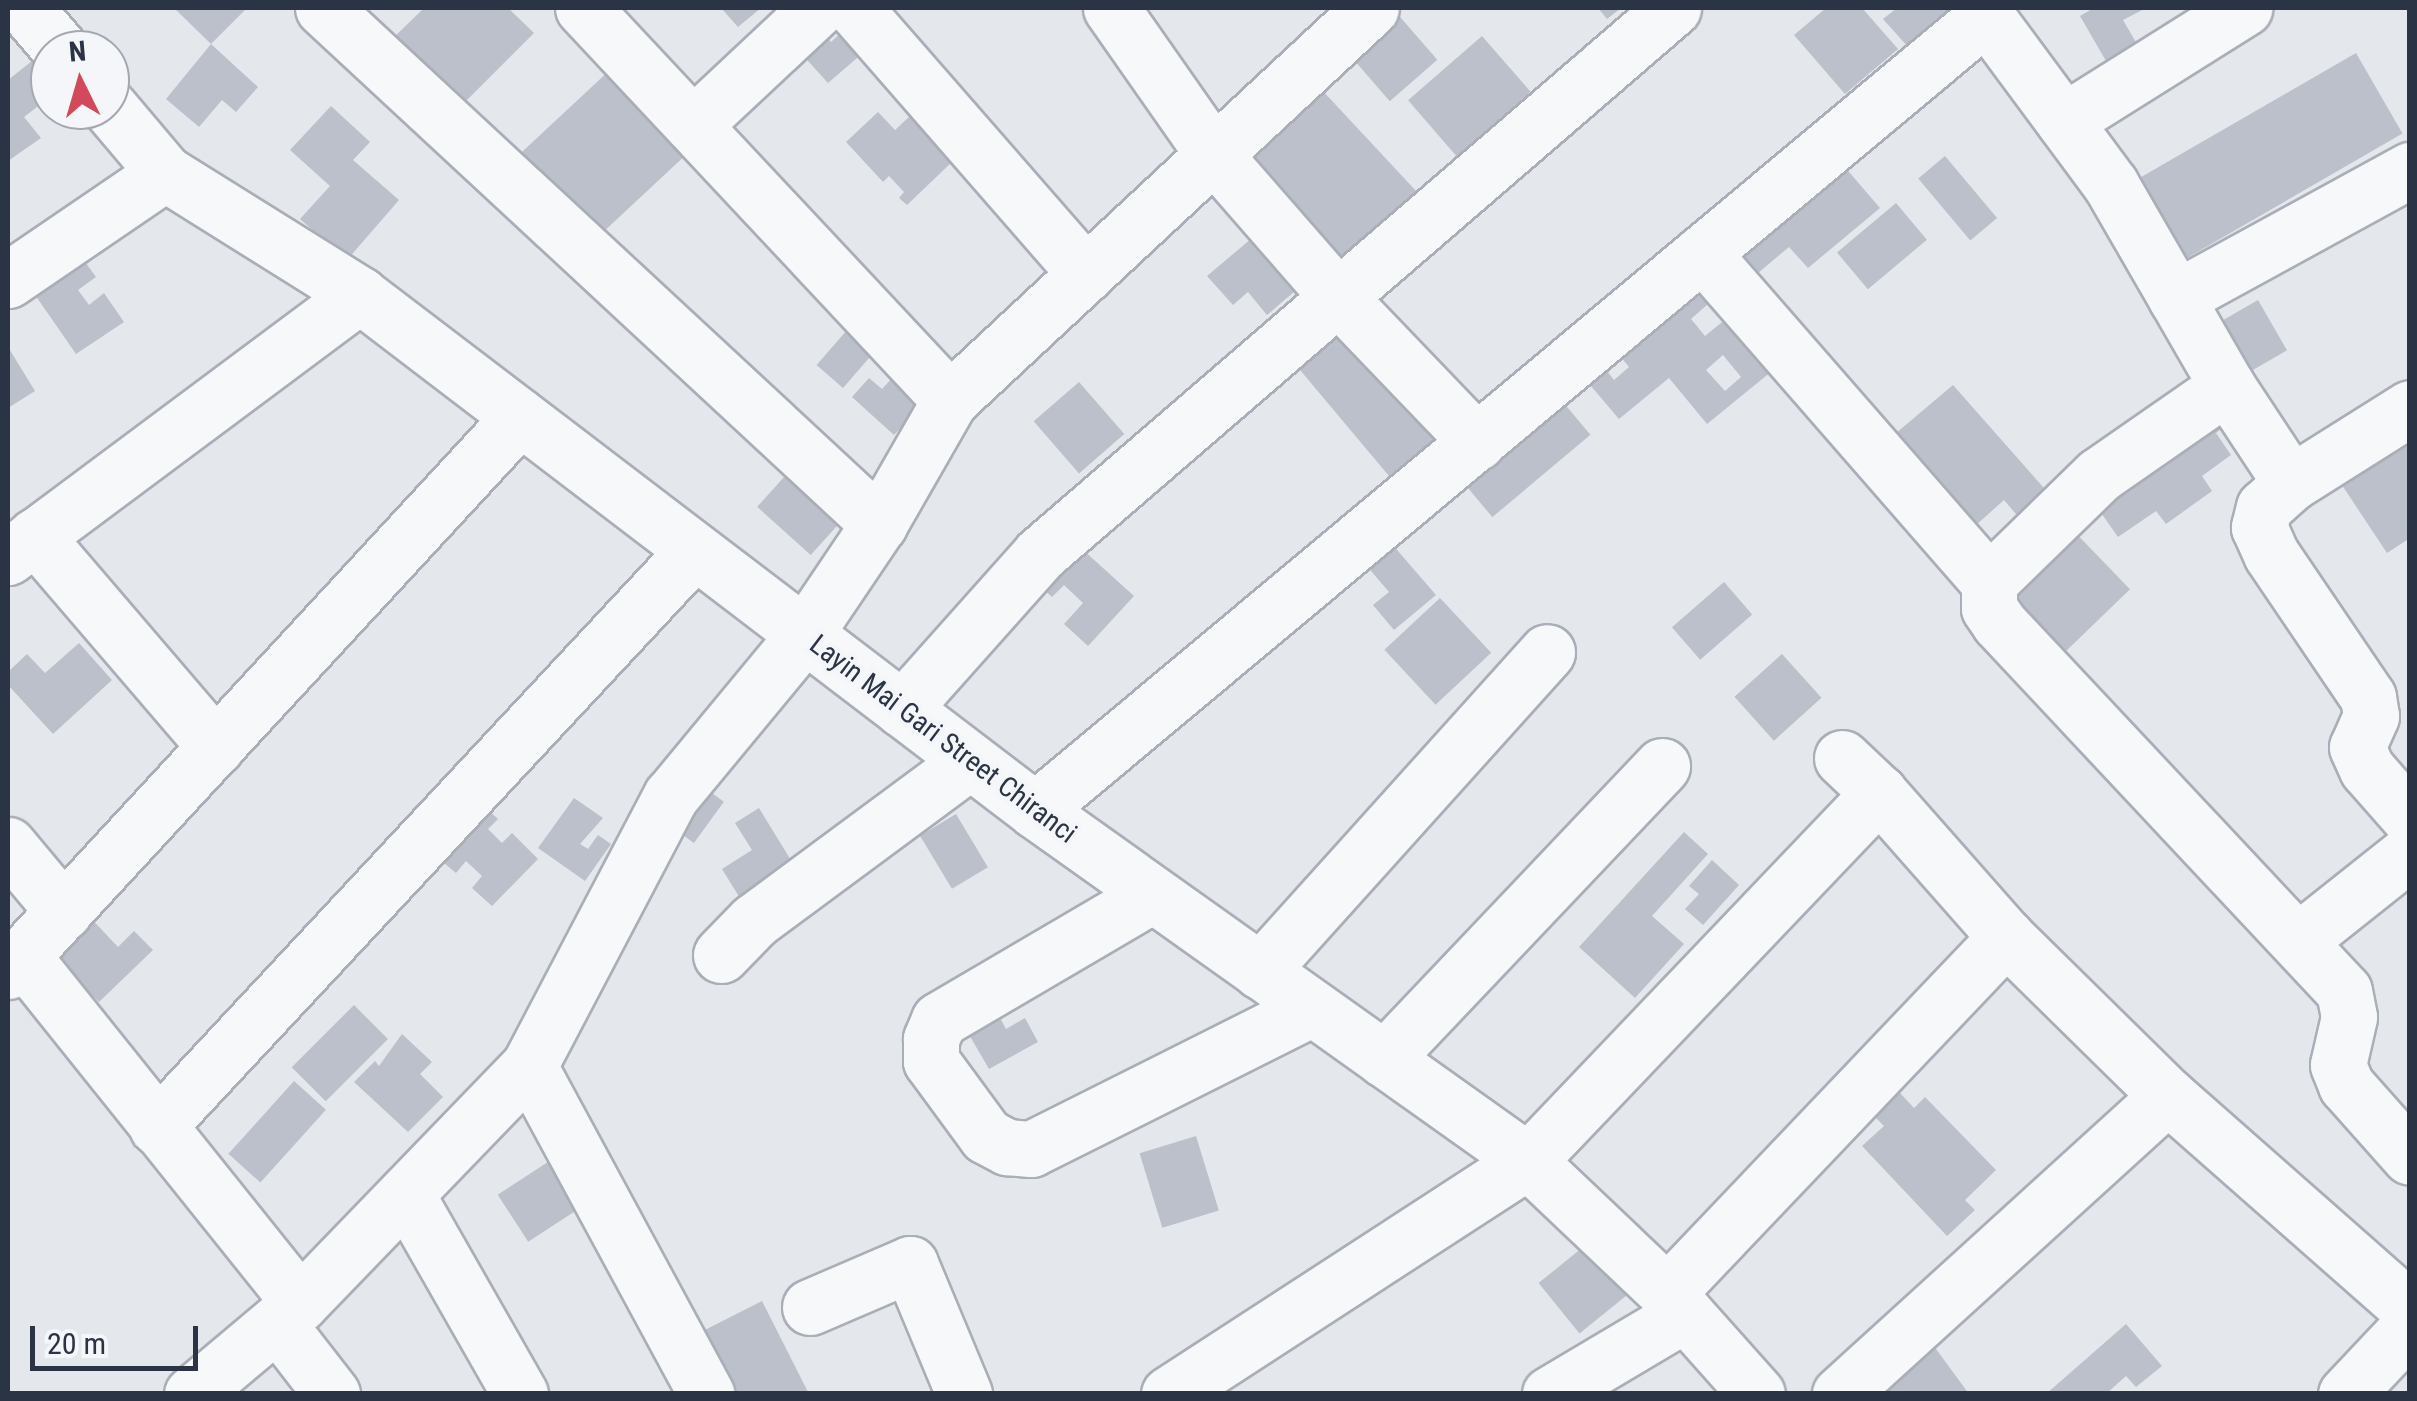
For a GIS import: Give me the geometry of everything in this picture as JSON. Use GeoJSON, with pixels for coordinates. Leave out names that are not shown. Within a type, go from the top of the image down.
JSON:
{"type":"FeatureCollection","features":[{"type":"Feature","properties":{"kind":"street"},"geometry":{"type":"LineString","coordinates":[[25,8],[44,30]]}},
{"type":"Feature","properties":{"kind":"street"},"geometry":{"type":"LineString","coordinates":[[322,8],[879,524]]}},
{"type":"Feature","properties":{"kind":"street"},"geometry":{"type":"LineString","coordinates":[[583,8],[950,400]]}},
{"type":"Feature","properties":{"kind":"street"},"geometry":{"type":"LineString","coordinates":[[693,125],[818,8]]}},
{"type":"Feature","properties":{"kind":"street"},"geometry":{"type":"LineString","coordinates":[[854,8],[1086,274]]}},
{"type":"Feature","properties":{"kind":"street"},"geometry":{"type":"LineString","coordinates":[[1110,8],[1214,155],[1336,295],[1477,442]]}},
{"type":"Feature","properties":{"kind":"street"},"geometry":{"type":"LineString","coordinates":[[192,1394],[289,1313],[528,1066],[672,796],[804,636],[879,524],[950,400],[1371,8]]}},
{"type":"Feature","properties":{"kind":"street"},"geometry":{"type":"LineString","coordinates":[[902,709],[1040,554],[1672,8]]}},
{"type":"Feature","properties":{"kind":"street"},"geometry":{"type":"LineString","coordinates":[[2064,121],[2244,8]]}},
{"type":"Feature","properties":{"kind":"street"},"geometry":{"type":"LineString","coordinates":[[1035,810],[1702,254],[1983,12],[2111,185],[2227,386],[2291,483]]}},
{"type":"Feature","properties":{"kind":"street","name":"Layin Mai Gari Street Chiranci"},"geometry":{"type":"LineString","coordinates":[[129,130],[166,173],[360,295],[1035,810],[1528,1161],[1676,1303],[1756,1394]]}},
{"type":"Feature","properties":{"kind":"street"},"geometry":{"type":"LineString","coordinates":[[2176,298],[2410,170]]}},
{"type":"Feature","properties":{"kind":"street"},"geometry":{"type":"LineString","coordinates":[[8,280],[166,173]]}},
{"type":"Feature","properties":{"kind":"street"},"geometry":{"type":"LineString","coordinates":[[1702,254],[1989,582],[1989,608],[1999,623],[2344,991],[2350,1017],[2338,1065],[2346,1085],[2410,1157]]}},
{"type":"Feature","properties":{"kind":"street"},"geometry":{"type":"LineString","coordinates":[[216,747],[22,547],[360,295]]}},
{"type":"Feature","properties":{"kind":"street"},"geometry":{"type":"LineString","coordinates":[[1989,582],[2099,476],[2227,386]]}},
{"type":"Feature","properties":{"kind":"street"},"geometry":{"type":"LineString","coordinates":[[2410,408],[2291,483],[2264,507],[2259,527],[2271,554],[2368,696],[2371,716],[2357,747],[2367,770],[2410,818]]}},
{"type":"Feature","properties":{"kind":"street"},"geometry":{"type":"LineString","coordinates":[[332,1394],[289,1313],[157,1127],[15,964],[520,418]]}},
{"type":"Feature","properties":{"kind":"street"},"geometry":{"type":"LineString","coordinates":[[157,1127],[694,551]]}},
{"type":"Feature","properties":{"kind":"street"},"geometry":{"type":"LineString","coordinates":[[1260,971],[1547,652]]}},
{"type":"Feature","properties":{"kind":"street"},"geometry":{"type":"LineString","coordinates":[[721,954],[754,921],[970,761]]}},
{"type":"Feature","properties":{"kind":"street"},"geometry":{"type":"LineString","coordinates":[[1384,1059],[1662,766]]}},
{"type":"Feature","properties":{"kind":"street"},"geometry":{"type":"LineString","coordinates":[[1169,1394],[1528,1161],[1861,775],[2006,936],[2168,1096],[2410,1310]]}},
{"type":"Feature","properties":{"kind":"street"},"geometry":{"type":"LineString","coordinates":[[8,845],[64,912]]}},
{"type":"Feature","properties":{"kind":"street"},"geometry":{"type":"LineString","coordinates":[[2298,941],[2410,852]]}},
{"type":"Feature","properties":{"kind":"street"},"geometry":{"type":"LineString","coordinates":[[1152,894],[939,1020],[931,1039],[931,1061],[986,1136],[1008,1147],[1032,1149],[1314,1008]]}},
{"type":"Feature","properties":{"kind":"street"},"geometry":{"type":"LineString","coordinates":[[1550,1394],[1676,1303],[2006,936]]}},
{"type":"Feature","properties":{"kind":"street"},"geometry":{"type":"LineString","coordinates":[[528,1066],[706,1394]]}},
{"type":"Feature","properties":{"kind":"street"},"geometry":{"type":"LineString","coordinates":[[1840,1394],[2168,1096]]}},
{"type":"Feature","properties":{"kind":"street"},"geometry":{"type":"LineString","coordinates":[[406,1194],[520,1394]]}},
{"type":"Feature","properties":{"kind":"street"},"geometry":{"type":"LineString","coordinates":[[810,1307],[910,1264],[964,1394]]}},
{"type":"Feature","properties":{"kind":"street"},"geometry":{"type":"LineString","coordinates":[[2346,1394],[2410,1326]]}},
{"type":"Feature","properties":{"kind":"building"},"geometry":{"type":"Polygon","coordinates":[[[174,8],[247,8],[211,44],[174,8]]]}},
{"type":"Feature","properties":{"kind":"building"},"geometry":{"type":"Polygon","coordinates":[[[424,8],[508,8],[534,33],[455,112],[387,44],[424,8]]]}},
{"type":"Feature","properties":{"kind":"building"},"geometry":{"type":"Polygon","coordinates":[[[721,8],[761,8],[738,27],[721,8]]]}},
{"type":"Feature","properties":{"kind":"building"},"geometry":{"type":"Polygon","coordinates":[[[1598,8],[1621,8],[1607,19],[1598,8]]]}},
{"type":"Feature","properties":{"kind":"building"},"geometry":{"type":"Polygon","coordinates":[[[1826,8],[1862,8],[1898,49],[1845,94],[1794,35],[1826,8]]]}},
{"type":"Feature","properties":{"kind":"building"},"geometry":{"type":"Polygon","coordinates":[[[1897,8],[1957,8],[1909,48],[1883,19],[1897,8]]]}},
{"type":"Feature","properties":{"kind":"building"},"geometry":{"type":"Polygon","coordinates":[[[2094,8],[2146,8],[2123,20],[2137,44],[2106,61],[2080,16],[2094,8]]]}},
{"type":"Feature","properties":{"kind":"building"},"geometry":{"type":"Polygon","coordinates":[[[1394,10],[1437,60],[1390,101],[1346,51],[1394,10]]]}},
{"type":"Feature","properties":{"kind":"building"},"geometry":{"type":"Polygon","coordinates":[[[812,20],[831,42],[845,29],[864,52],[828,83],[789,40],[812,20]]]}},
{"type":"Feature","properties":{"kind":"building"},"geometry":{"type":"Polygon","coordinates":[[[1482,36],[1531,92],[1457,156],[1408,100],[1482,36]]]}},
{"type":"Feature","properties":{"kind":"building"},"geometry":{"type":"Polygon","coordinates":[[[211,44],[258,87],[236,112],[222,100],[199,127],[166,99],[211,44]]]}},
{"type":"Feature","properties":{"kind":"building"},"geometry":{"type":"Polygon","coordinates":[[[2356,53],[2402,134],[2176,264],[2130,184],[2356,53]]]}},
{"type":"Feature","properties":{"kind":"building"},"geometry":{"type":"Polygon","coordinates":[[[30,63],[30,112],[24,117],[30,130],[41,138],[8,161],[8,80],[30,63]]]}},
{"type":"Feature","properties":{"kind":"building"},"geometry":{"type":"Polygon","coordinates":[[[612,68],[690,151],[595,239],[518,156],[612,68]]]}},
{"type":"Feature","properties":{"kind":"building"},"geometry":{"type":"Polygon","coordinates":[[[1307,74],[1417,192],[1339,264],[1229,146],[1307,74]]]}},
{"type":"Feature","properties":{"kind":"building"},"geometry":{"type":"Polygon","coordinates":[[[331,106],[370,142],[353,160],[399,200],[347,260],[300,219],[330,186],[290,150],[331,106]]]}},
{"type":"Feature","properties":{"kind":"building"},"geometry":{"type":"Polygon","coordinates":[[[878,112],[895,130],[910,116],[953,161],[907,205],[899,198],[904,192],[889,176],[883,182],[846,142],[878,112]]]}},
{"type":"Feature","properties":{"kind":"building"},"geometry":{"type":"Polygon","coordinates":[[[1945,156],[1997,218],[1970,241],[1918,178],[1945,156]]]}},
{"type":"Feature","properties":{"kind":"building"},"geometry":{"type":"Polygon","coordinates":[[[1837,158],[1880,208],[1808,268],[1789,247],[1758,273],[1733,244],[1837,158]]]}},
{"type":"Feature","properties":{"kind":"building"},"geometry":{"type":"Polygon","coordinates":[[[1896,203],[1927,240],[1868,289],[1837,252],[1896,203]]]}},
{"type":"Feature","properties":{"kind":"building"},"geometry":{"type":"Polygon","coordinates":[[[1258,233],[1302,285],[1267,315],[1248,292],[1233,305],[1207,276],[1258,233]]]}},
{"type":"Feature","properties":{"kind":"building"},"geometry":{"type":"Polygon","coordinates":[[[83,259],[96,277],[78,290],[89,305],[104,293],[124,322],[76,354],[33,292],[83,259]]]}},
{"type":"Feature","properties":{"kind":"building"},"geometry":{"type":"Polygon","coordinates":[[[1697,274],[1716,297],[1691,319],[1705,336],[1727,318],[1772,371],[1707,424],[1669,378],[1619,419],[1579,372],[1601,354],[1612,367],[1607,371],[1614,380],[1629,367],[1611,345],[1697,274]],[[1723,355],[1706,370],[1725,391],[1741,377],[1723,355]]]}},
{"type":"Feature","properties":{"kind":"building"},"geometry":{"type":"Polygon","coordinates":[[[2258,300],[2287,350],[2239,378],[2210,328],[2258,300]]]}},
{"type":"Feature","properties":{"kind":"building"},"geometry":{"type":"Polygon","coordinates":[[[1343,317],[1443,437],[1392,480],[1292,360],[1343,317]]]}},
{"type":"Feature","properties":{"kind":"building"},"geometry":{"type":"Polygon","coordinates":[[[854,322],[880,345],[843,388],[817,365],[854,322]]]}},
{"type":"Feature","properties":{"kind":"building"},"geometry":{"type":"Polygon","coordinates":[[[8,347],[35,391],[8,408],[8,347]]]}},
{"type":"Feature","properties":{"kind":"building"},"geometry":{"type":"Polygon","coordinates":[[[895,375],[925,402],[894,435],[852,397],[869,378],[882,389],[895,375]]]}},
{"type":"Feature","properties":{"kind":"building"},"geometry":{"type":"Polygon","coordinates":[[[1079,382],[1124,434],[1079,473],[1034,421],[1079,382]]]}},
{"type":"Feature","properties":{"kind":"building"},"geometry":{"type":"Polygon","coordinates":[[[1953,385],[2050,495],[2021,520],[2004,500],[1975,526],[1895,434],[1953,385]]]}},
{"type":"Feature","properties":{"kind":"building"},"geometry":{"type":"Polygon","coordinates":[[[1557,395],[1590,435],[1492,517],[1459,477],[1557,395]]]}},
{"type":"Feature","properties":{"kind":"building"},"geometry":{"type":"Polygon","coordinates":[[[2211,407],[2225,426],[2216,433],[2231,455],[2202,476],[2212,491],[2166,524],[2156,511],[2118,537],[2092,500],[2211,407]]]}},
{"type":"Feature","properties":{"kind":"building"},"geometry":{"type":"Polygon","coordinates":[[[2410,434],[2410,538],[2387,553],[2334,473],[2410,434]]]}},
{"type":"Feature","properties":{"kind":"building"},"geometry":{"type":"Polygon","coordinates":[[[794,466],[848,514],[811,555],[757,507],[794,466]]]}},
{"type":"Feature","properties":{"kind":"building"},"geometry":{"type":"Polygon","coordinates":[[[2064,521],[2130,589],[2061,656],[1995,588],[2064,521]]]}},
{"type":"Feature","properties":{"kind":"building"},"geometry":{"type":"Polygon","coordinates":[[[1385,536],[1436,595],[1394,630],[1373,605],[1389,592],[1359,557],[1385,536]]]}},
{"type":"Feature","properties":{"kind":"building"},"geometry":{"type":"Polygon","coordinates":[[[1082,549],[1134,596],[1088,646],[1064,624],[1083,603],[1064,585],[1052,597],[1031,578],[1044,565],[1057,577],[1082,549]]]}},
{"type":"Feature","properties":{"kind":"building"},"geometry":{"type":"Polygon","coordinates":[[[1724,582],[1752,614],[1700,660],[1672,627],[1724,582]]]}},
{"type":"Feature","properties":{"kind":"building"},"geometry":{"type":"Polygon","coordinates":[[[1440,598],[1491,653],[1436,705],[1384,650],[1440,598]]]}},
{"type":"Feature","properties":{"kind":"building"},"geometry":{"type":"Polygon","coordinates":[[[79,643],[112,680],[53,734],[8,685],[8,672],[27,654],[45,673],[79,643]]]}},
{"type":"Feature","properties":{"kind":"building"},"geometry":{"type":"Polygon","coordinates":[[[1782,654],[1821,698],[1774,741],[1734,697],[1782,654]]]}},
{"type":"Feature","properties":{"kind":"building"},"geometry":{"type":"Polygon","coordinates":[[[698,783],[724,802],[694,843],[668,824],[698,783]]]}},
{"type":"Feature","properties":{"kind":"building"},"geometry":{"type":"Polygon","coordinates":[[[574,798],[603,818],[580,844],[588,849],[598,835],[611,844],[585,881],[538,848],[574,798]]]}},
{"type":"Feature","properties":{"kind":"building"},"geometry":{"type":"Polygon","coordinates":[[[484,806],[498,819],[488,829],[502,843],[512,833],[538,859],[492,906],[472,888],[482,876],[466,861],[456,873],[444,863],[484,806]]]}},
{"type":"Feature","properties":{"kind":"building"},"geometry":{"type":"Polygon","coordinates":[[[759,808],[800,875],[746,908],[722,869],[752,850],[735,823],[759,808]]]}},
{"type":"Feature","properties":{"kind":"building"},"geometry":{"type":"Polygon","coordinates":[[[956,814],[988,867],[952,889],[920,836],[956,814]]]}},
{"type":"Feature","properties":{"kind":"building"},"geometry":{"type":"Polygon","coordinates":[[[1684,832],[1708,854],[1652,916],[1684,944],[1635,998],[1579,947],[1684,832]]]}},
{"type":"Feature","properties":{"kind":"building"},"geometry":{"type":"Polygon","coordinates":[[[1712,860],[1739,885],[1703,925],[1685,909],[1699,894],[1689,886],[1712,860]]]}},
{"type":"Feature","properties":{"kind":"building"},"geometry":{"type":"Polygon","coordinates":[[[84,911],[118,947],[134,931],[153,950],[99,1002],[46,948],[84,911]]]}},
{"type":"Feature","properties":{"kind":"building"},"geometry":{"type":"Polygon","coordinates":[[[354,1005],[388,1039],[326,1101],[292,1067],[354,1005]]]}},
{"type":"Feature","properties":{"kind":"building"},"geometry":{"type":"Polygon","coordinates":[[[957,1014],[998,1014],[1006,1029],[1025,1018],[1038,1042],[989,1069],[957,1014]]]}},
{"type":"Feature","properties":{"kind":"building"},"geometry":{"type":"Polygon","coordinates":[[[402,1034],[432,1062],[420,1074],[443,1097],[408,1132],[354,1082],[375,1061],[379,1066],[402,1034]]]}},
{"type":"Feature","properties":{"kind":"building"},"geometry":{"type":"Polygon","coordinates":[[[294,1081],[326,1110],[260,1183],[228,1154],[294,1081]]]}},
{"type":"Feature","properties":{"kind":"building"},"geometry":{"type":"Polygon","coordinates":[[[1900,1093],[1914,1108],[1925,1097],[1996,1170],[1965,1200],[1975,1210],[1947,1236],[1862,1146],[1884,1126],[1875,1117],[1900,1093]]]}},
{"type":"Feature","properties":{"kind":"building"},"geometry":{"type":"Polygon","coordinates":[[[1196,1136],[1219,1211],[1162,1228],[1140,1153],[1196,1136]]]}},
{"type":"Feature","properties":{"kind":"building"},"geometry":{"type":"Polygon","coordinates":[[[548,1162],[578,1209],[528,1242],[498,1195],[548,1162]]]}},
{"type":"Feature","properties":{"kind":"building"},"geometry":{"type":"Polygon","coordinates":[[[1593,1239],[1634,1290],[1580,1334],[1539,1283],[1593,1239]]]}},
{"type":"Feature","properties":{"kind":"building"},"geometry":{"type":"Polygon","coordinates":[[[762,1301],[808,1392],[804,1394],[725,1394],[695,1335],[762,1301]]]}},
{"type":"Feature","properties":{"kind":"building"},"geometry":{"type":"Polygon","coordinates":[[[2126,1324],[2162,1366],[2136,1387],[2126,1376],[2106,1394],[2046,1394],[2126,1324]]]}},
{"type":"Feature","properties":{"kind":"building"},"geometry":{"type":"Polygon","coordinates":[[[1928,1338],[1969,1394],[1872,1394],[1928,1338]]]}}]}
